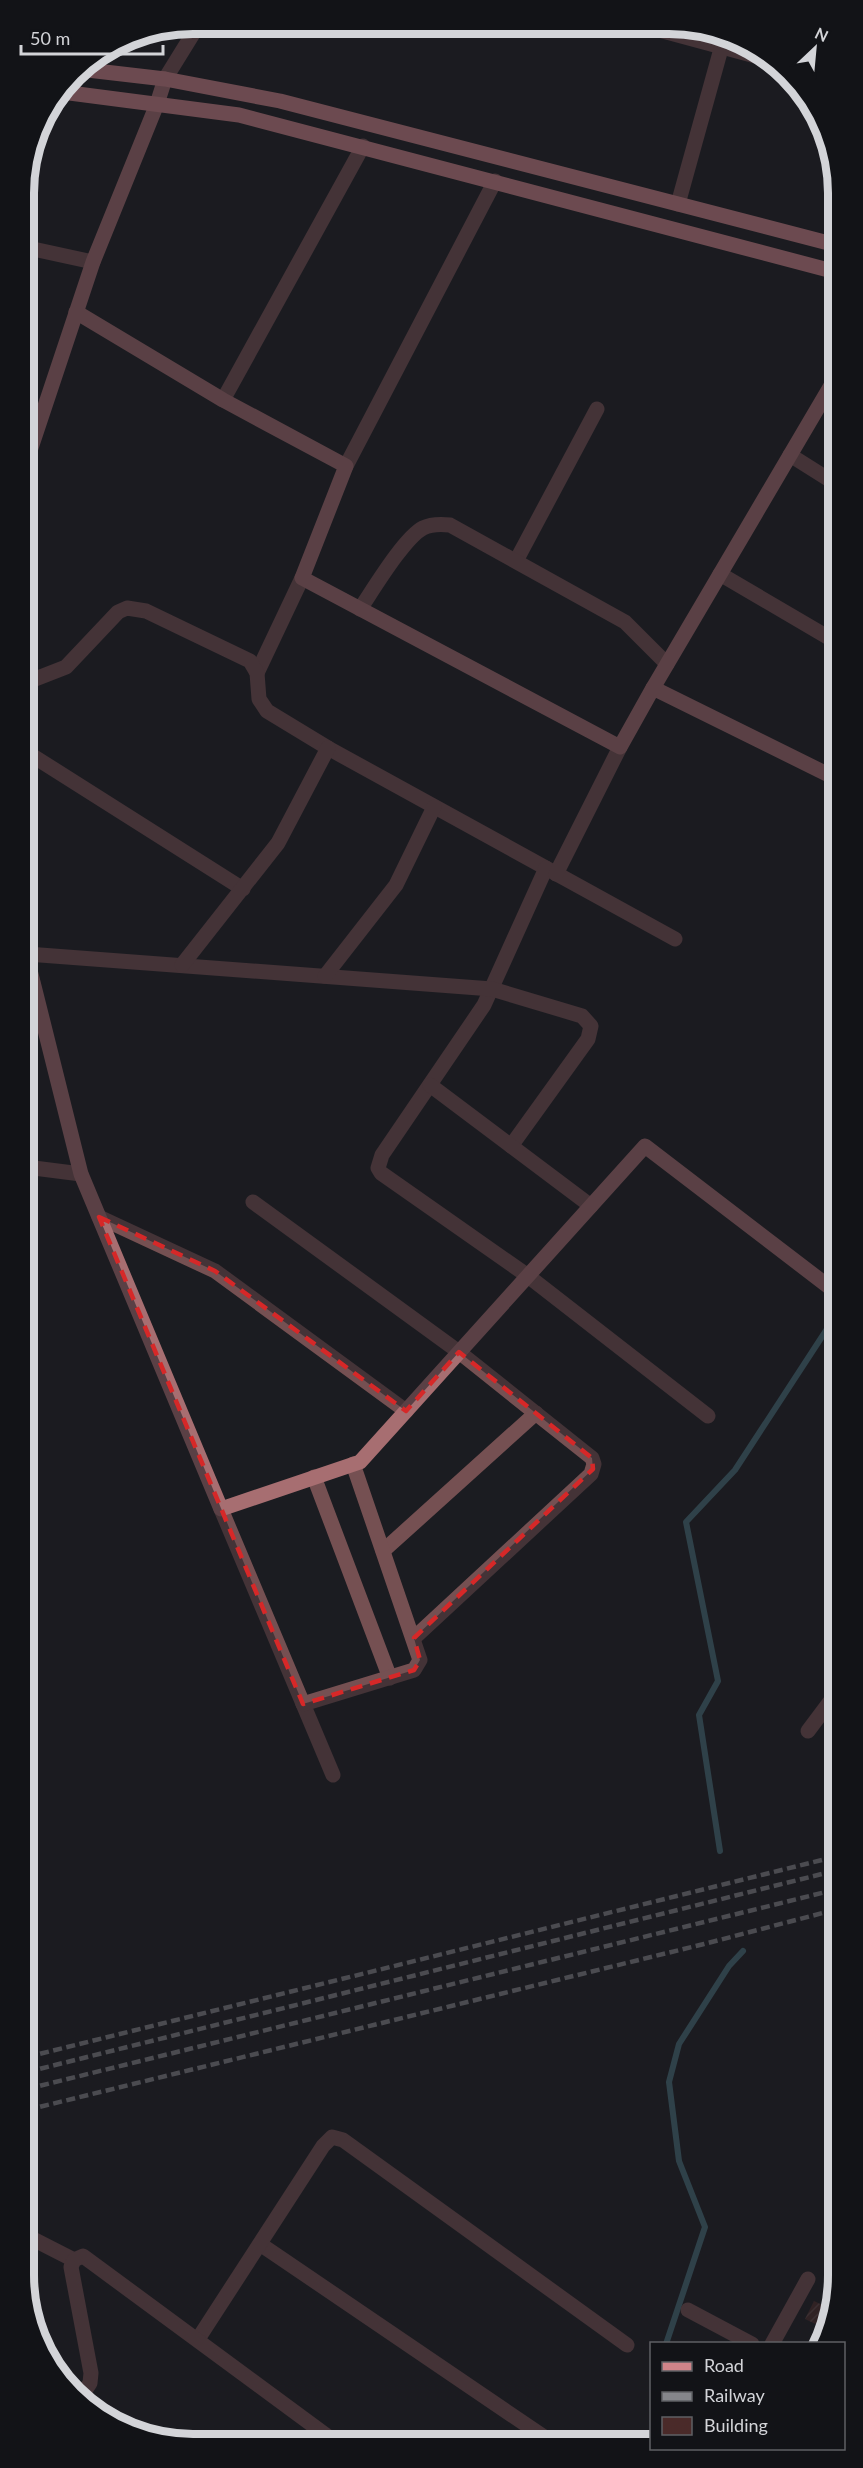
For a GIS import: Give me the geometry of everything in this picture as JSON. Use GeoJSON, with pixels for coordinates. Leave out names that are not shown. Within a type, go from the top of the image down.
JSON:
{"type":"FeatureCollection","features":[{"type":"Feature","properties":{"kind":"main road"},"geometry":{"type":"LineString","coordinates":[[93,71],[165,79],[280,101],[828,243]]}},
{"type":"Feature","properties":{"kind":"main road"},"geometry":{"type":"LineString","coordinates":[[70,93],[239,115],[828,270]]}},
{"type":"Feature","properties":{"kind":"street"},"geometry":{"type":"LineString","coordinates":[[35,436],[93,262],[165,79],[192,35]]}},
{"type":"Feature","properties":{"kind":"street"},"geometry":{"type":"LineString","coordinates":[[678,204],[723,44]]}},
{"type":"Feature","properties":{"kind":"street"},"geometry":{"type":"LineString","coordinates":[[223,400],[363,146]]}},
{"type":"Feature","properties":{"kind":"street"},"geometry":{"type":"LineString","coordinates":[[257,673],[302,578],[346,466],[495,181]]}},
{"type":"Feature","properties":{"kind":"street"},"geometry":{"type":"LineString","coordinates":[[35,249],[93,262]]}},
{"type":"Feature","properties":{"kind":"street"},"geometry":{"type":"LineString","coordinates":[[76,312],[223,400],[346,466]]}},
{"type":"Feature","properties":{"kind":"street"},"geometry":{"type":"LineString","coordinates":[[708,1416],[528,1276],[381,1173],[378,1168],[382,1155],[484,1005],[551,871],[653,688],[828,391]]}},
{"type":"Feature","properties":{"kind":"street"},"geometry":{"type":"LineString","coordinates":[[516,561],[597,410]]}},
{"type":"Feature","properties":{"kind":"street"},"geometry":{"type":"LineString","coordinates":[[790,455],[828,479]]}},
{"type":"Feature","properties":{"kind":"street"},"geometry":{"type":"LineString","coordinates":[[360,609],[410,538],[422,528],[436,524],[450,525],[624,622],[667,664]]}},
{"type":"Feature","properties":{"kind":"street"},"geometry":{"type":"LineString","coordinates":[[720,574],[828,637]]}},
{"type":"Feature","properties":{"kind":"street"},"geometry":{"type":"LineString","coordinates":[[302,578],[620,747]]}},
{"type":"Feature","properties":{"kind":"street"},"geometry":{"type":"LineString","coordinates":[[35,679],[66,667],[118,612],[127,608],[146,611],[250,661],[257,673],[262,705],[328,748],[675,939]]}},
{"type":"Feature","properties":{"kind":"street"},"geometry":{"type":"LineString","coordinates":[[653,688],[828,774]]}},
{"type":"Feature","properties":{"kind":"street"},"geometry":{"type":"LineString","coordinates":[[182,965],[278,843],[328,748]]}},
{"type":"Feature","properties":{"kind":"street"},"geometry":{"type":"LineString","coordinates":[[35,757],[243,889]]}},
{"type":"Feature","properties":{"kind":"street"},"geometry":{"type":"LineString","coordinates":[[325,976],[396,885],[434,807]]}},
{"type":"Feature","properties":{"kind":"street"},"geometry":{"type":"LineString","coordinates":[[35,953],[492,989],[582,1016],[591,1026],[588,1039],[512,1146]]}},
{"type":"Feature","properties":{"kind":"street"},"geometry":{"type":"LineString","coordinates":[[35,987],[81,1174],[333,1775]]}},
{"type":"Feature","properties":{"kind":"street"},"geometry":{"type":"LineString","coordinates":[[430,1085],[591,1206]]}},
{"type":"Feature","properties":{"kind":"street"},"geometry":{"type":"LineString","coordinates":[[221,1509],[360,1462],[645,1146],[828,1286]]}},
{"type":"Feature","properties":{"kind":"street"},"geometry":{"type":"LineString","coordinates":[[35,1168],[81,1174]]}},
{"type":"Feature","properties":{"kind":"street"},"geometry":{"type":"LineString","coordinates":[[253,1202],[459,1352],[592,1458],[594,1464],[591,1474],[414,1638]]}},
{"type":"Feature","properties":{"kind":"street"},"geometry":{"type":"LineString","coordinates":[[99,1217],[215,1271],[406,1411]]}},
{"type":"Feature","properties":{"kind":"street"},"geometry":{"type":"LineString","coordinates":[[383,1551],[536,1413]]}},
{"type":"Feature","properties":{"kind":"street"},"geometry":{"type":"LineString","coordinates":[[303,1704],[414,1670],[420,1660],[352,1464]]}},
{"type":"Feature","properties":{"kind":"street"},"geometry":{"type":"LineString","coordinates":[[314,1477],[390,1677]]}},
{"type":"Feature","properties":{"kind":"street"},"geometry":{"type":"LineString","coordinates":[[808,1731],[828,1704]]}},
{"type":"Feature","properties":{"kind":"street"},"geometry":{"type":"LineString","coordinates":[[198,2339],[323,2146],[332,2137],[343,2140],[627,2345]]}},
{"type":"Feature","properties":{"kind":"street"},"geometry":{"type":"LineString","coordinates":[[34,2240],[74,2260]]}},
{"type":"Feature","properties":{"kind":"street"},"geometry":{"type":"LineString","coordinates":[[260,2244],[540,2434]]}},
{"type":"Feature","properties":{"kind":"street"},"geometry":{"type":"LineString","coordinates":[[85,2390],[90,2383],[90,2373],[71,2267],[74,2260],[83,2256],[93,2261],[325,2434]]}},
{"type":"Feature","properties":{"kind":"street"},"geometry":{"type":"LineString","coordinates":[[773,2342],[808,2279]]}},
{"type":"Feature","properties":{"kind":"street"},"geometry":{"type":"LineString","coordinates":[[688,2310],[750,2342]]}},
{"type":"Feature","properties":{"kind":"highlighted area"},"geometry":{"type":"Polygon","coordinates":[[[99,1217],[215,1271],[406,1411],[459,1352],[592,1458],[593,1469],[414,1638],[420,1660],[414,1670],[303,1704],[99,1217]]]}},
{"type":"Feature","properties":{"kind":"building"},"geometry":{"type":"Polygon","coordinates":[[[814,2301],[825,2306],[820,2326],[805,2319],[814,2301]]]}},
{"type":"Feature","properties":{"kind":"waterway"},"geometry":{"type":"LineString","coordinates":[[720,1851],[699,1715],[718,1681],[686,1522],[735,1470],[828,1328]]}},
{"type":"Feature","properties":{"kind":"waterway"},"geometry":{"type":"LineString","coordinates":[[667,2342],[705,2227],[679,2161],[669,2082],[679,2044],[729,1966],[743,1951]]}},
{"type":"Feature","properties":{"kind":"railway"},"geometry":{"type":"LineString","coordinates":[[34,2055],[828,1858]]}},
{"type":"Feature","properties":{"kind":"railway"},"geometry":{"type":"LineString","coordinates":[[34,2070],[828,1872]]}},
{"type":"Feature","properties":{"kind":"railway"},"geometry":{"type":"LineString","coordinates":[[34,2087],[828,1891]]}},
{"type":"Feature","properties":{"kind":"railway"},"geometry":{"type":"LineString","coordinates":[[34,2108],[828,1912]]}}]}
